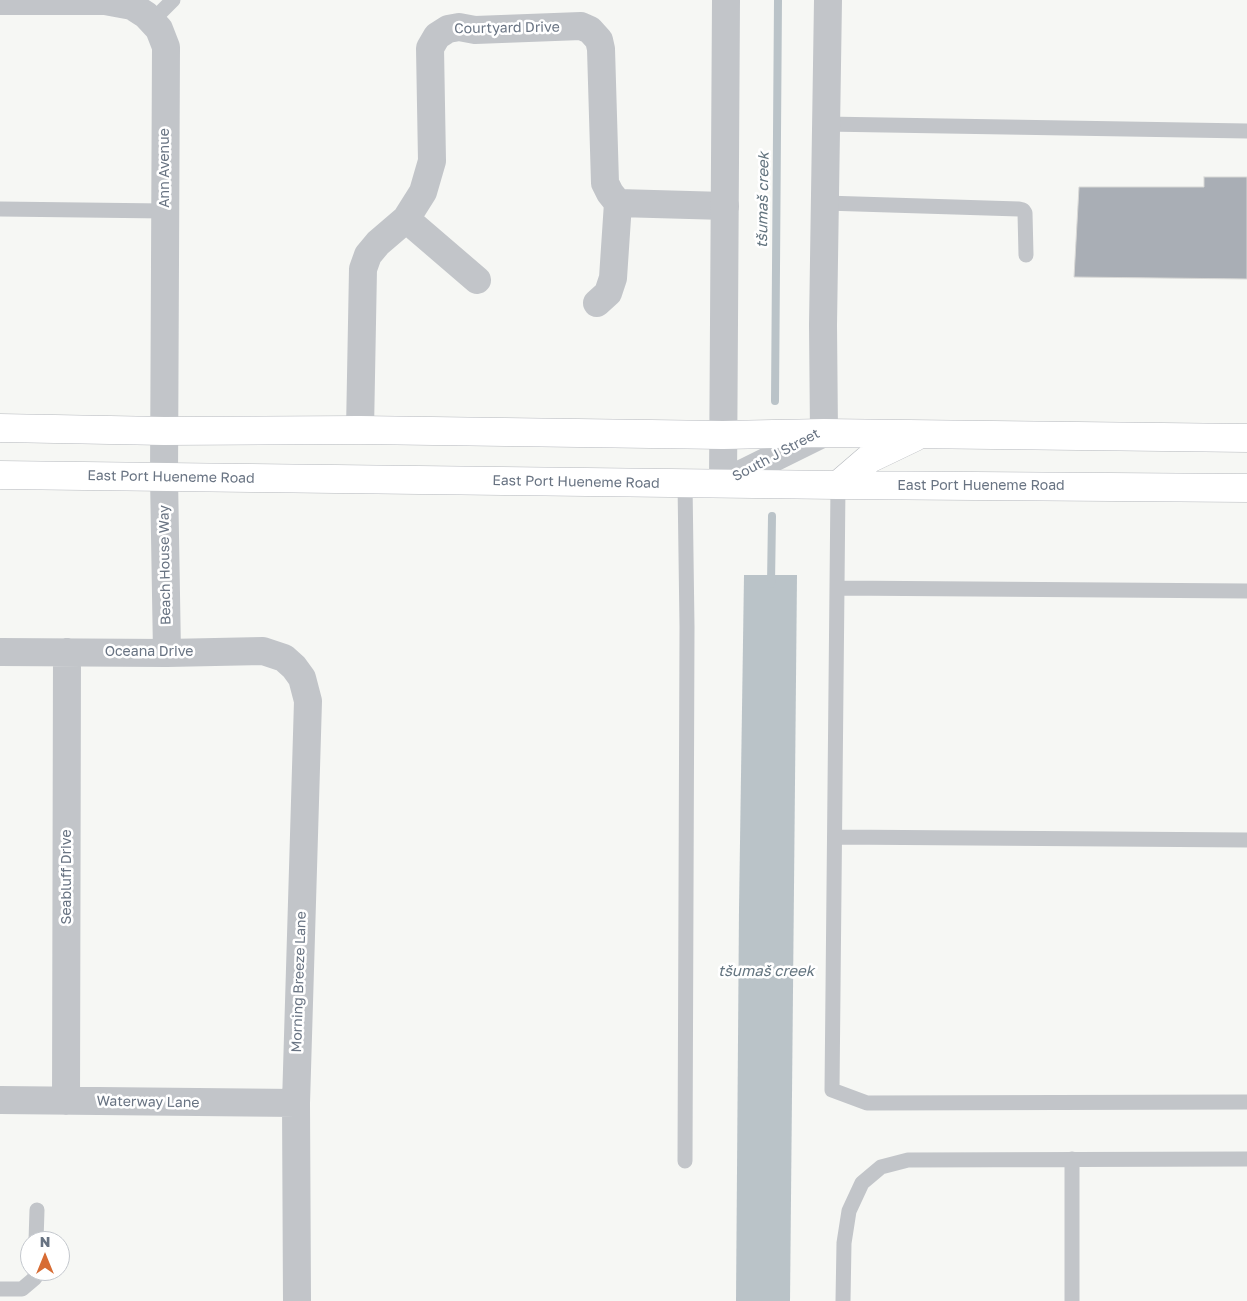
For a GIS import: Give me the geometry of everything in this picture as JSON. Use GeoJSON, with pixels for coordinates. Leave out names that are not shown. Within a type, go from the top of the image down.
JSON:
{"type":"FeatureCollection","features":[{"type":"Feature","properties":{"kind":"main road"},"geometry":{"type":"LineString","coordinates":[[0,428],[164,431],[360,430],[722,435],[824,433],[1247,438]]}},
{"type":"Feature","properties":{"kind":"main road"},"geometry":{"type":"LineString","coordinates":[[838,485],[867,460],[921,434]]}},
{"type":"Feature","properties":{"kind":"main road","name":"East Port Hueneme Road"},"geometry":{"type":"LineString","coordinates":[[0,474],[838,485],[1247,488]]}},
{"type":"Feature","properties":{"kind":"street","name":"South J Street"},"geometry":{"type":"LineString","coordinates":[[726,0],[722,483],[824,433],[823,325],[828,0]]}},
{"type":"Feature","properties":{"kind":"street","name":"Ann Avenue"},"geometry":{"type":"LineString","coordinates":[[0,1],[105,1],[132,6],[146,15],[159,28],[166,48],[164,477]]}},
{"type":"Feature","properties":{"kind":"street","name":"Courtyard Drive"},"geometry":{"type":"LineString","coordinates":[[360,430],[363,269],[368,255],[378,243],[406,219],[423,192],[432,161],[430,48],[437,36],[448,28],[459,27],[475,30],[581,26],[590,30],[599,40],[601,49],[604,183],[618,203]]}},
{"type":"Feature","properties":{"kind":"street"},"geometry":{"type":"LineString","coordinates":[[597,303],[608,293],[613,278],[618,203],[725,206]]}},
{"type":"Feature","properties":{"kind":"street"},"geometry":{"type":"LineString","coordinates":[[406,219],[477,280]]}},
{"type":"Feature","properties":{"kind":"street","name":"Beach House Way"},"geometry":{"type":"LineString","coordinates":[[164,477],[167,653]]}},
{"type":"Feature","properties":{"kind":"street","name":"Oceana Drive"},"geometry":{"type":"LineString","coordinates":[[0,652],[167,653],[263,651],[284,658],[294,667]]}},
{"type":"Feature","properties":{"kind":"street","name":"Seabluff Drive"},"geometry":{"type":"LineString","coordinates":[[66,1101],[68,652]]}},
{"type":"Feature","properties":{"kind":"street","name":"Morning Breeze Lane"},"geometry":{"type":"LineString","coordinates":[[294,667],[302,678],[308,701],[296,1103],[298,1301]]}},
{"type":"Feature","properties":{"kind":"street","name":"Waterway Lane"},"geometry":{"type":"LineString","coordinates":[[0,1100],[296,1103]]}},
{"type":"Feature","properties":{"kind":"lane"},"geometry":{"type":"LineString","coordinates":[[152,21],[174,0]]}},
{"type":"Feature","properties":{"kind":"lane"},"geometry":{"type":"LineString","coordinates":[[825,124],[1247,131]]}},
{"type":"Feature","properties":{"kind":"lane"},"geometry":{"type":"LineString","coordinates":[[825,203],[1020,209],[1025,213],[1026,255]]}},
{"type":"Feature","properties":{"kind":"lane"},"geometry":{"type":"LineString","coordinates":[[0,209],[165,211]]}},
{"type":"Feature","properties":{"kind":"lane"},"geometry":{"type":"LineString","coordinates":[[685,483],[687,627],[685,1161]]}},
{"type":"Feature","properties":{"kind":"lane"},"geometry":{"type":"LineString","coordinates":[[838,485],[832,1090],[867,1103],[1247,1102]]}},
{"type":"Feature","properties":{"kind":"lane"},"geometry":{"type":"LineString","coordinates":[[837,588],[1247,591]]}},
{"type":"Feature","properties":{"kind":"lane"},"geometry":{"type":"LineString","coordinates":[[835,837],[1247,840]]}},
{"type":"Feature","properties":{"kind":"lane"},"geometry":{"type":"LineString","coordinates":[[1072,1159],[1072,1301]]}},
{"type":"Feature","properties":{"kind":"lane"},"geometry":{"type":"LineString","coordinates":[[843,1301],[844,1243],[849,1211],[862,1183],[881,1167],[908,1160],[1247,1159]]}},
{"type":"Feature","properties":{"kind":"lane"},"geometry":{"type":"LineString","coordinates":[[36,1231],[37,1210]]}},
{"type":"Feature","properties":{"kind":"lane"},"geometry":{"type":"LineString","coordinates":[[0,1289],[22,1289],[31,1281]]}},
{"type":"Feature","properties":{"kind":"water","name":"tšumaš creek"},"geometry":{"type":"Polygon","coordinates":[[[744,575],[797,575],[790,1301],[736,1301],[744,575]]]}},
{"type":"Feature","properties":{"kind":"building"},"geometry":{"type":"Polygon","coordinates":[[[1204,177],[1247,177],[1247,279],[1074,277],[1079,187],[1204,187],[1204,177]]]}},
{"type":"Feature","properties":{"kind":"waterway","name":"tšumaš creek"},"geometry":{"type":"LineString","coordinates":[[775,401],[778,0]]}},
{"type":"Feature","properties":{"kind":"waterway","name":"tšumaš creek"},"geometry":{"type":"LineString","coordinates":[[771,584],[772,516]]}}]}
